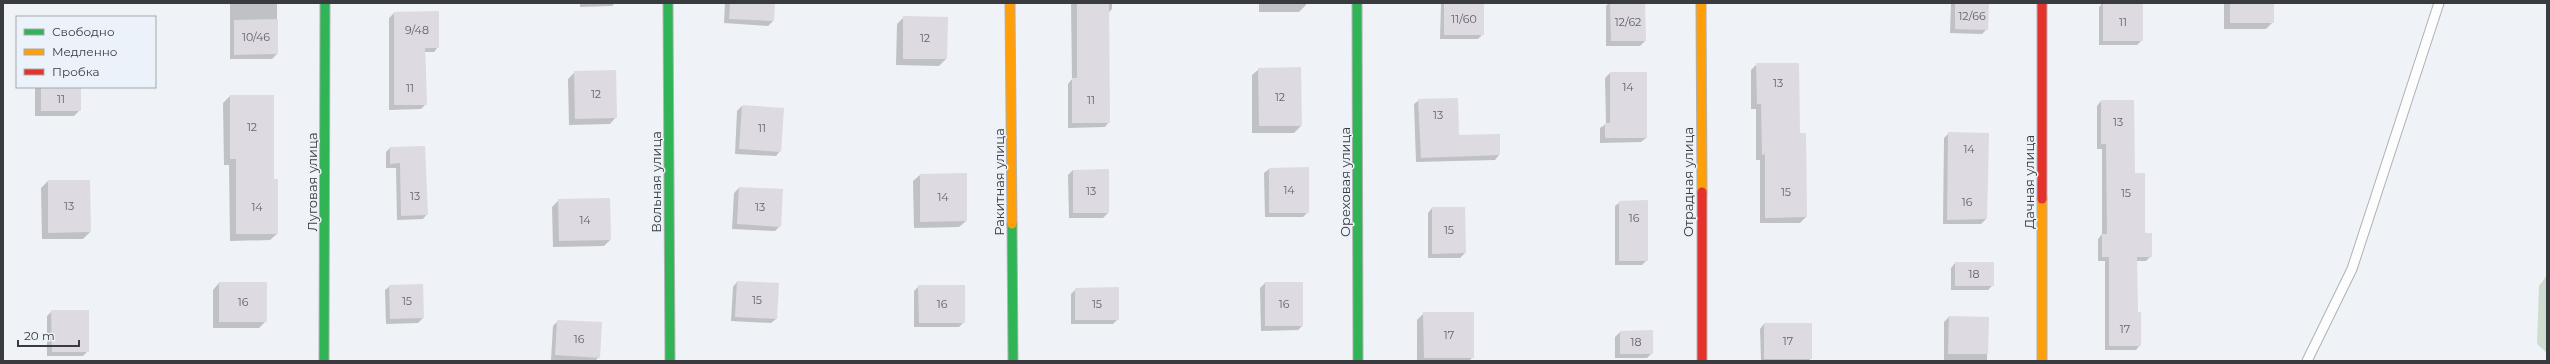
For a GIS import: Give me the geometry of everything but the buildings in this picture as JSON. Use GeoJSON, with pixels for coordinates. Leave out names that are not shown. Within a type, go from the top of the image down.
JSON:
{"type":"FeatureCollection","features":[{"type":"Feature","properties":{"kind":"street","name":"Луговая улица"},"geometry":{"type":"LineString","coordinates":[[324,361],[325,3]]}},
{"type":"Feature","properties":{"kind":"street","name":"Вольная улица"},"geometry":{"type":"LineString","coordinates":[[668,3],[670,361]]}},
{"type":"Feature","properties":{"kind":"street","name":"Ракитная улица"},"geometry":{"type":"LineString","coordinates":[[1010,3],[1013,361]]}},
{"type":"Feature","properties":{"kind":"street","name":"Ореховая улица"},"geometry":{"type":"LineString","coordinates":[[1358,3],[1358,361]]}},
{"type":"Feature","properties":{"kind":"street","name":"Отрадная улица"},"geometry":{"type":"LineString","coordinates":[[1701,3],[1702,361]]}},
{"type":"Feature","properties":{"kind":"street","name":"Дачная улица"},"geometry":{"type":"LineString","coordinates":[[2042,3],[2042,361]]}},
{"type":"Feature","properties":{"kind":"lane"},"geometry":{"type":"LineString","coordinates":[[2307,361],[2352,269],[2439,3]]}},
{"type":"Feature","properties":{"kind":"shaded area"},"geometry":{"type":"Polygon","coordinates":[[[2547,275],[2547,353],[2537,344],[2539,286],[2547,275]]]}},
{"type":"Feature","properties":{"kind":"traffic: fast"},"geometry":{"type":"LineString","coordinates":[[324,361],[325,3]]}},
{"type":"Feature","properties":{"kind":"traffic: fast"},"geometry":{"type":"LineString","coordinates":[[668,3],[670,361]]}},
{"type":"Feature","properties":{"kind":"traffic: fast"},"geometry":{"type":"LineString","coordinates":[[1357,3],[1358,361]]}},
{"type":"Feature","properties":{"kind":"traffic: fast"},"geometry":{"type":"LineString","coordinates":[[1012,224],[1013,361]]}},
{"type":"Feature","properties":{"kind":"traffic: slow"},"geometry":{"type":"LineString","coordinates":[[1010,3],[1012,224]]}},
{"type":"Feature","properties":{"kind":"traffic: slow"},"geometry":{"type":"LineString","coordinates":[[1701,3],[1702,192]]}},
{"type":"Feature","properties":{"kind":"traffic: slow"},"geometry":{"type":"LineString","coordinates":[[2042,199],[2042,361]]}},
{"type":"Feature","properties":{"kind":"traffic: jam"},"geometry":{"type":"LineString","coordinates":[[2042,3],[2042,199]]}},
{"type":"Feature","properties":{"kind":"traffic: jam"},"geometry":{"type":"LineString","coordinates":[[1702,192],[1702,361]]}}]}
